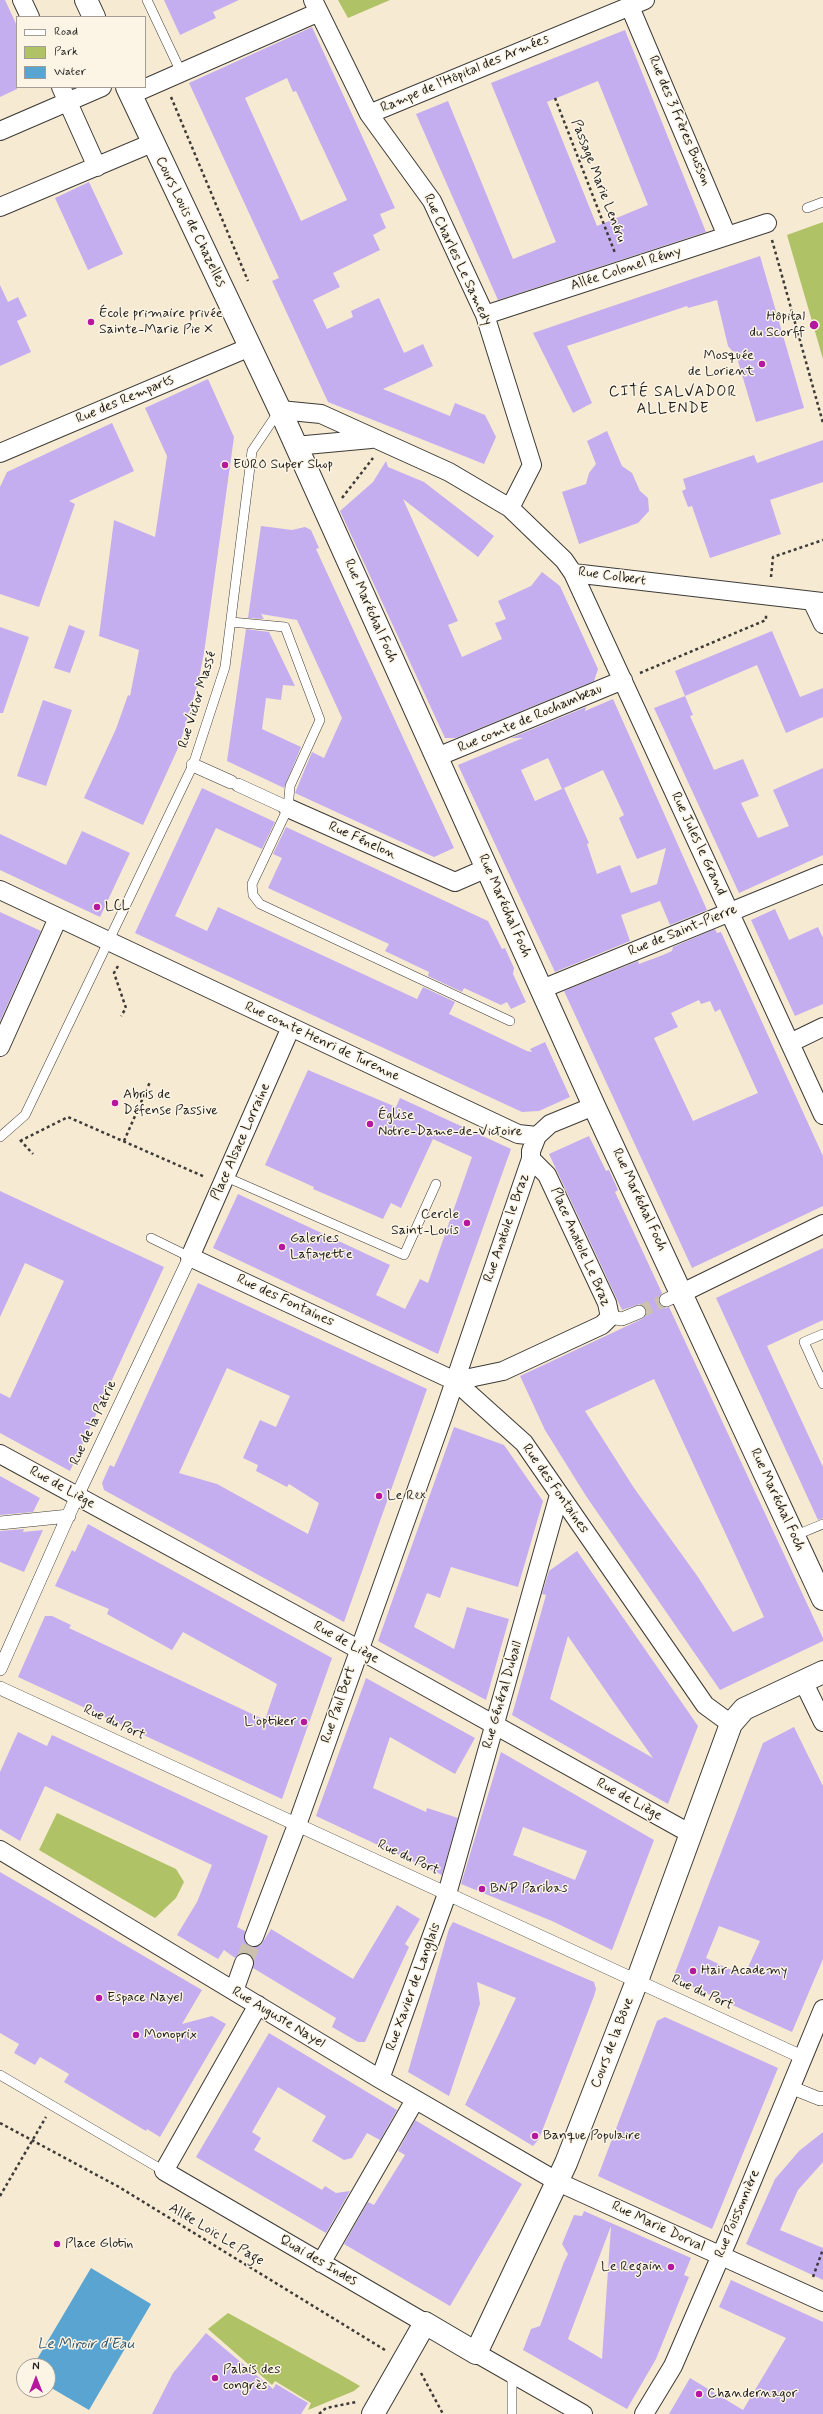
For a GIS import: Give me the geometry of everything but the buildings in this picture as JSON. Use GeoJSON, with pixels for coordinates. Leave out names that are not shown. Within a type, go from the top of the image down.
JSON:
{"type":"FeatureCollection","features":[{"type":"Feature","properties":{"kind":"street"},"geometry":{"type":"LineString","coordinates":[[22,0],[30,16]]}},
{"type":"Feature","properties":{"kind":"street"},"geometry":{"type":"LineString","coordinates":[[86,0],[94,16]]}},
{"type":"Feature","properties":{"kind":"street","name":"Rampe de l'Hôpital des Armées"},"geometry":{"type":"LineString","coordinates":[[316,6],[370,114],[534,44],[638,3]]}},
{"type":"Feature","properties":{"kind":"street","name":"Rue des 3 Frères Busson"},"geometry":{"type":"LineString","coordinates":[[638,3],[727,236]]}},
{"type":"Feature","properties":{"kind":"street"},"geometry":{"type":"LineString","coordinates":[[146,86],[164,80],[316,6]]}},
{"type":"Feature","properties":{"kind":"street"},"geometry":{"type":"LineString","coordinates":[[0,131],[65,95],[97,88]]}},
{"type":"Feature","properties":{"kind":"street"},"geometry":{"type":"LineString","coordinates":[[128,91],[138,88]]}},
{"type":"Feature","properties":{"kind":"street","name":"Cours Louis de Chazelles"},"geometry":{"type":"LineString","coordinates":[[128,91],[280,410],[295,446]]}},
{"type":"Feature","properties":{"kind":"street"},"geometry":{"type":"LineString","coordinates":[[65,95],[97,167]]}},
{"type":"Feature","properties":{"kind":"street","name":"Rue Charles Le Samedy"},"geometry":{"type":"LineString","coordinates":[[370,114],[432,201],[485,315],[532,465],[510,508]]}},
{"type":"Feature","properties":{"kind":"street","name":"Cours Louis de Chazelles"},"geometry":{"type":"LineString","coordinates":[[0,207],[152,143]]}},
{"type":"Feature","properties":{"kind":"street","name":"Allée Colonel Rémy"},"geometry":{"type":"LineString","coordinates":[[485,315],[767,223]]}},
{"type":"Feature","properties":{"kind":"street","name":"Rue des Remparts"},"geometry":{"type":"LineString","coordinates":[[0,453],[250,347]]}},
{"type":"Feature","properties":{"kind":"street","name":"Rue Colbert"},"geometry":{"type":"LineString","coordinates":[[280,410],[321,414],[375,440],[449,472],[510,508],[564,560],[573,573],[818,601]]}},
{"type":"Feature","properties":{"kind":"street","name":"Rue Colbert"},"geometry":{"type":"LineString","coordinates":[[295,446],[375,440]]}},
{"type":"Feature","properties":{"kind":"street"},"geometry":{"type":"LineString","coordinates":[[295,446],[328,517]]}},
{"type":"Feature","properties":{"kind":"street","name":"Rue Maréchal Foch"},"geometry":{"type":"LineString","coordinates":[[328,517],[542,988],[594,1106],[674,1296],[794,1536],[823,1599]]}},
{"type":"Feature","properties":{"kind":"street","name":"Rue Jules le Grand"},"geometry":{"type":"LineString","coordinates":[[573,573],[823,1114]]}},
{"type":"Feature","properties":{"kind":"street"},"geometry":{"type":"LineString","coordinates":[[818,601],[823,624]]}},
{"type":"Feature","properties":{"kind":"street","name":"Rue comte de Rochambeau"},"geometry":{"type":"LineString","coordinates":[[437,757],[623,680]]}},
{"type":"Feature","properties":{"kind":"street","name":"Rue Fénelon"},"geometry":{"type":"LineString","coordinates":[[193,765],[455,882],[487,868]]}},
{"type":"Feature","properties":{"kind":"street","name":"Rue de Saint-Pierre"},"geometry":{"type":"LineString","coordinates":[[542,988],[823,874]]}},
{"type":"Feature","properties":{"kind":"street","name":"Rue comte Henri de Turenne"},"geometry":{"type":"LineString","coordinates":[[0,890],[518,1134],[537,1136]]}},
{"type":"Feature","properties":{"kind":"street"},"geometry":{"type":"LineString","coordinates":[[1,1040],[58,918]]}},
{"type":"Feature","properties":{"kind":"street","name":"Place Alsace Lorraine"},"geometry":{"type":"LineString","coordinates":[[190,1257],[291,1027]]}},
{"type":"Feature","properties":{"kind":"street"},"geometry":{"type":"LineString","coordinates":[[790,1043],[823,1028]]}},
{"type":"Feature","properties":{"kind":"street"},"geometry":{"type":"LineString","coordinates":[[537,1136],[550,1124],[594,1106]]}},
{"type":"Feature","properties":{"kind":"street","name":"Rue Anatole le Braz"},"geometry":{"type":"LineString","coordinates":[[455,1381],[531,1159],[531,1151],[537,1136]]}},
{"type":"Feature","properties":{"kind":"street","name":"Place Anatole Le Braz"},"geometry":{"type":"LineString","coordinates":[[455,1381],[503,1370],[602,1325],[610,1317],[607,1303],[547,1175],[531,1159]]}},
{"type":"Feature","properties":{"kind":"street"},"geometry":{"type":"LineString","coordinates":[[674,1296],[823,1224]]}},
{"type":"Feature","properties":{"kind":"street","name":"Rue des Fontaines"},"geometry":{"type":"LineString","coordinates":[[190,1257],[455,1381],[524,1443],[705,1705],[732,1724]]}},
{"type":"Feature","properties":{"kind":"street","name":"Rue de la Patrie"},"geometry":{"type":"LineString","coordinates":[[0,1669],[77,1496],[190,1257]]}},
{"type":"Feature","properties":{"kind":"street"},"geometry":{"type":"LineString","coordinates":[[610,1317],[622,1319],[638,1312]]}},
{"type":"Feature","properties":{"kind":"street","name":"Rue Paul Bert"},"geometry":{"type":"LineString","coordinates":[[254,1937],[297,1824],[358,1649],[455,1381]]}},
{"type":"Feature","properties":{"kind":"street","name":"Rue de Liège"},"geometry":{"type":"LineString","coordinates":[[0,1454],[358,1649],[691,1834]]}},
{"type":"Feature","properties":{"kind":"street","name":"Rue Général Dubail"},"geometry":{"type":"LineString","coordinates":[[447,1894],[559,1495]]}},
{"type":"Feature","properties":{"kind":"street"},"geometry":{"type":"LineString","coordinates":[[0,1523],[69,1516]]}},
{"type":"Feature","properties":{"kind":"street","name":"Cours de la Bôve"},"geometry":{"type":"LineString","coordinates":[[476,2353],[558,2182],[637,1981],[732,1724],[744,1709],[823,1672]]}},
{"type":"Feature","properties":{"kind":"street"},"geometry":{"type":"LineString","coordinates":[[803,1682],[823,1722]]}},
{"type":"Feature","properties":{"kind":"street","name":"Rue du Port"},"geometry":{"type":"LineString","coordinates":[[0,1688],[802,2057]]}},
{"type":"Feature","properties":{"kind":"street","name":"Rue Auguste Nayel"},"geometry":{"type":"LineString","coordinates":[[0,1850],[415,2100],[558,2182]]}},
{"type":"Feature","properties":{"kind":"street","name":"Rue Xavier de Langlais"},"geometry":{"type":"LineString","coordinates":[[380,2079],[447,1894]]}},
{"type":"Feature","properties":{"kind":"street"},"geometry":{"type":"LineString","coordinates":[[234,1991],[244,1963]]}},
{"type":"Feature","properties":{"kind":"street"},"geometry":{"type":"LineString","coordinates":[[164,2171],[258,2005]]}},
{"type":"Feature","properties":{"kind":"street","name":"Rue Poissonnière"},"geometry":{"type":"LineString","coordinates":[[644,2414],[673,2366],[721,2256],[823,2009]]}},
{"type":"Feature","properties":{"kind":"street"},"geometry":{"type":"LineString","coordinates":[[790,2087],[820,2099],[823,2098]]}},
{"type":"Feature","properties":{"kind":"street"},"geometry":{"type":"LineString","coordinates":[[321,2263],[415,2100]]}},
{"type":"Feature","properties":{"kind":"street","name":"Quai des Indes"},"geometry":{"type":"LineString","coordinates":[[164,2171],[583,2414]]}},
{"type":"Feature","properties":{"kind":"street","name":"Rue Marie Dorval"},"geometry":{"type":"LineString","coordinates":[[558,2182],[823,2302]]}},
{"type":"Feature","properties":{"kind":"street"},"geometry":{"type":"LineString","coordinates":[[375,2411],[411,2366],[425,2323]]}},
{"type":"Feature","properties":{"kind":"lane"},"geometry":{"type":"LineString","coordinates":[[147,0],[181,72]]}},
{"type":"Feature","properties":{"kind":"lane"},"geometry":{"type":"LineString","coordinates":[[807,208],[823,202]]}},
{"type":"Feature","properties":{"kind":"lane","name":"Rue Victor Massé"},"geometry":{"type":"LineString","coordinates":[[109,942],[193,765],[226,667],[252,451],[280,410]]}},
{"type":"Feature","properties":{"kind":"lane"},"geometry":{"type":"LineString","coordinates":[[231,622],[285,627],[320,720],[290,786],[288,808],[252,884],[253,895],[260,904],[510,1022]]}},
{"type":"Feature","properties":{"kind":"lane"},"geometry":{"type":"LineString","coordinates":[[0,1137],[10,1130],[25,1115],[109,942]]}},
{"type":"Feature","properties":{"kind":"lane"},"geometry":{"type":"LineString","coordinates":[[224,1181],[404,1255],[436,1184]]}},
{"type":"Feature","properties":{"kind":"lane"},"geometry":{"type":"LineString","coordinates":[[150,1238],[190,1257]]}},
{"type":"Feature","properties":{"kind":"lane"},"geometry":{"type":"LineString","coordinates":[[823,1334],[804,1342],[823,1384]]}},
{"type":"Feature","properties":{"kind":"lane"},"geometry":{"type":"LineString","coordinates":[[794,1536],[823,1524]]}},
{"type":"Feature","properties":{"kind":"lane","name":"Quai des Indes"},"geometry":{"type":"LineString","coordinates":[[0,2075],[164,2171]]}},
{"type":"Feature","properties":{"kind":"lane"},"geometry":{"type":"LineString","coordinates":[[512,2374],[512,2414]]}},
{"type":"Feature","properties":{"kind":"path","name":"Cours Louis de Chazelles"},"geometry":{"type":"LineString","coordinates":[[164,80],[248,281]]}},
{"type":"Feature","properties":{"kind":"path","name":"Passage Marie Lenéru"},"geometry":{"type":"LineString","coordinates":[[555,98],[622,270]]}},
{"type":"Feature","properties":{"kind":"path"},"geometry":{"type":"LineString","coordinates":[[767,223],[823,423]]}},
{"type":"Feature","properties":{"kind":"path"},"geometry":{"type":"LineString","coordinates":[[328,517],[371,464],[375,440]]}},
{"type":"Feature","properties":{"kind":"path"},"geometry":{"type":"LineString","coordinates":[[623,680],[766,620],[773,557],[823,540]]}},
{"type":"Feature","properties":{"kind":"path"},"geometry":{"type":"LineString","coordinates":[[121,1016],[126,1008],[114,973],[126,950]]}},
{"type":"Feature","properties":{"kind":"path"},"geometry":{"type":"LineString","coordinates":[[124,1141],[150,1082]]}},
{"type":"Feature","properties":{"kind":"path"},"geometry":{"type":"LineString","coordinates":[[20,1141],[68,1117],[224,1181]]}},
{"type":"Feature","properties":{"kind":"path"},"geometry":{"type":"LineString","coordinates":[[10,1130],[33,1154]]}},
{"type":"Feature","properties":{"kind":"path"},"geometry":{"type":"LineString","coordinates":[[0,2196],[53,2106]]}},
{"type":"Feature","properties":{"kind":"path","name":"Allée Loïc Le Page"},"geometry":{"type":"LineString","coordinates":[[0,2123],[119,2187],[411,2366]]}},
{"type":"Feature","properties":{"kind":"path"},"geometry":{"type":"LineString","coordinates":[[814,2276],[823,2249]]}},
{"type":"Feature","properties":{"kind":"path"},"geometry":{"type":"LineString","coordinates":[[411,2366],[443,2414]]}},
{"type":"Feature","properties":{"kind":"path"},"geometry":{"type":"LineString","coordinates":[[320,2414],[326,2408],[348,2401],[375,2411]]}},
{"type":"Feature","properties":{"kind":"green space"},"geometry":{"type":"Polygon","coordinates":[[[338,0],[390,0],[348,18],[338,0]]]}},
{"type":"Feature","properties":{"kind":"green space"},"geometry":{"type":"Polygon","coordinates":[[[823,222],[823,359],[787,235],[823,222]]]}},
{"type":"Feature","properties":{"kind":"green space"},"geometry":{"type":"Polygon","coordinates":[[[57,1813],[176,1869],[184,1882],[176,1898],[155,1918],[39,1850],[57,1813]]]}},
{"type":"Feature","properties":{"kind":"green space"},"geometry":{"type":"Polygon","coordinates":[[[228,2313],[360,2386],[354,2391],[308,2410],[311,2403],[275,2381],[272,2385],[208,2329],[228,2313]]]}},
{"type":"Feature","properties":{"kind":"water","name":"Le Miroir d'Eau"},"geometry":{"type":"Polygon","coordinates":[[[91,2268],[151,2304],[89,2410],[56,2391],[56,2358],[38,2358],[91,2268]]]}},
{"type":"Feature","properties":{"kind":"tunnel"},"geometry":{"type":"LineString","coordinates":[[639,1312],[666,1300]]}},
{"type":"Feature","properties":{"kind":"tunnel"},"geometry":{"type":"LineString","coordinates":[[244,1963],[254,1937]]}},
{"type":"Feature","properties":{"kind":"place","name":"École primaire privée Sainte-Marie Pie X"},"geometry":{"type":"Point","coordinates":[91,322]}},
{"type":"Feature","properties":{"kind":"place","name":"Hôpital du Scorff"},"geometry":{"type":"Point","coordinates":[814,325]}},
{"type":"Feature","properties":{"kind":"place","name":"Mosquée de Lorient"},"geometry":{"type":"Point","coordinates":[762,364]}},
{"type":"Feature","properties":{"kind":"place","name":"EURO Super Shop"},"geometry":{"type":"Point","coordinates":[225,465]}},
{"type":"Feature","properties":{"kind":"place","name":"LCL"},"geometry":{"type":"Point","coordinates":[97,907]}},
{"type":"Feature","properties":{"kind":"place","name":"Abris de Défense Passive"},"geometry":{"type":"Point","coordinates":[115,1103]}},
{"type":"Feature","properties":{"kind":"place","name":"Église Notre-Dame-de-Victoire"},"geometry":{"type":"Point","coordinates":[370,1124]}},
{"type":"Feature","properties":{"kind":"place","name":"Cercle Saint-Louis"},"geometry":{"type":"Point","coordinates":[467,1223]}},
{"type":"Feature","properties":{"kind":"place","name":"Galeries Lafayette"},"geometry":{"type":"Point","coordinates":[282,1247]}},
{"type":"Feature","properties":{"kind":"place","name":"Le Rex"},"geometry":{"type":"Point","coordinates":[379,1496]}},
{"type":"Feature","properties":{"kind":"place","name":"L'optiker"},"geometry":{"type":"Point","coordinates":[304,1722]}},
{"type":"Feature","properties":{"kind":"place","name":"BNP Paribas"},"geometry":{"type":"Point","coordinates":[482,1889]}},
{"type":"Feature","properties":{"kind":"place","name":"Hair Academy"},"geometry":{"type":"Point","coordinates":[693,1971]}},
{"type":"Feature","properties":{"kind":"place","name":"Espace Nayel"},"geometry":{"type":"Point","coordinates":[99,1998]}},
{"type":"Feature","properties":{"kind":"place","name":"Monoprix"},"geometry":{"type":"Point","coordinates":[136,2035]}},
{"type":"Feature","properties":{"kind":"place","name":"Banque Populaire"},"geometry":{"type":"Point","coordinates":[535,2136]}},
{"type":"Feature","properties":{"kind":"place","name":"Place Glotin"},"geometry":{"type":"Point","coordinates":[57,2244]}},
{"type":"Feature","properties":{"kind":"place","name":"Le Regain"},"geometry":{"type":"Point","coordinates":[671,2267]}},
{"type":"Feature","properties":{"kind":"place","name":"Palais des congrès"},"geometry":{"type":"Point","coordinates":[215,2378]}},
{"type":"Feature","properties":{"kind":"place","name":"Chandernagor"},"geometry":{"type":"Point","coordinates":[699,2394]}},
{"type":"Feature","properties":{"kind":"district","name":"CITÉ SALVADOR ALLENDE"},"geometry":{"type":"Point","coordinates":[673,402]}}]}
